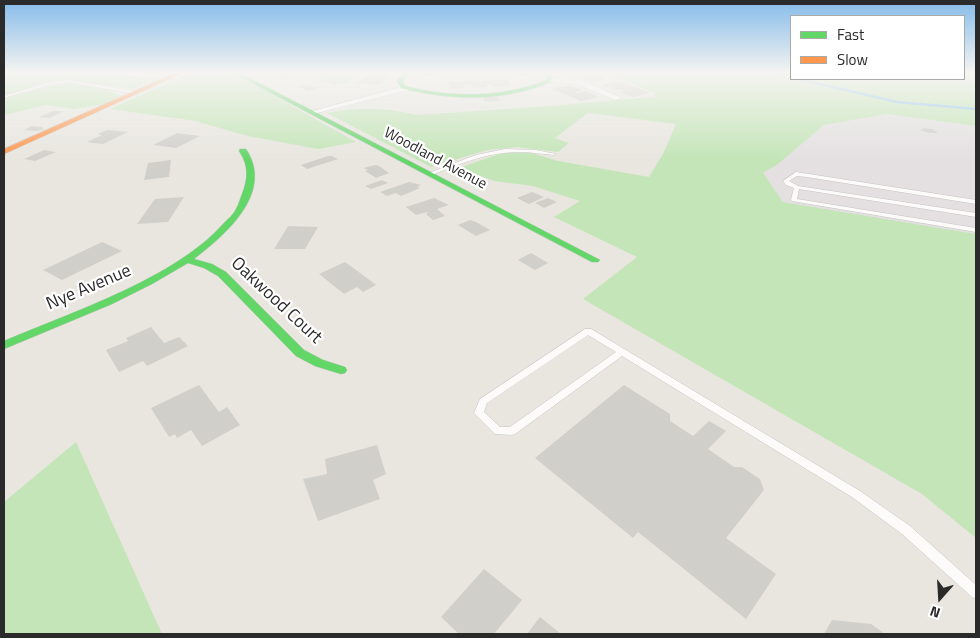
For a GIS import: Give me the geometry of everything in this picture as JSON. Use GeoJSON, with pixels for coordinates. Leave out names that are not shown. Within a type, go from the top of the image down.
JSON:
{"type":"FeatureCollection","features":[{"type":"Feature","properties":{"kind":"street"},"geometry":{"type":"LineString","coordinates":[[4,152],[117,102]]}},
{"type":"Feature","properties":{"kind":"street","name":"Woodland Avenue"},"geometry":{"type":"LineString","coordinates":[[293,102],[595,260]]}},
{"type":"Feature","properties":{"kind":"street"},"geometry":{"type":"LineString","coordinates":[[313,112],[352,102]]}},
{"type":"Feature","properties":{"kind":"street","name":"Nye Avenue"},"geometry":{"type":"LineString","coordinates":[[4,345],[30,332],[122,294],[186,260],[226,228],[238,214],[246,200],[249,188],[251,162],[243,150]]}},
{"type":"Feature","properties":{"kind":"street","name":"Oakwood Court"},"geometry":{"type":"LineString","coordinates":[[186,260],[207,264],[218,269],[300,353],[319,363],[341,370]]}},
{"type":"Feature","properties":{"kind":"lane"},"geometry":{"type":"LineString","coordinates":[[432,174],[465,160],[500,150],[524,149],[554,154]]}},
{"type":"Feature","properties":{"kind":"lane"},"geometry":{"type":"LineString","coordinates":[[966,229],[974,213],[797,187],[788,184],[786,181],[796,174],[807,174],[976,202]]}},
{"type":"Feature","properties":{"kind":"lane"},"geometry":{"type":"LineString","coordinates":[[797,187],[794,200],[976,230]]}},
{"type":"Feature","properties":{"kind":"lane"},"geometry":{"type":"LineString","coordinates":[[622,352],[512,431],[498,431],[479,413],[483,401],[588,331],[856,494],[906,530],[976,593]]}},
{"type":"Feature","properties":{"kind":"shaded area"},"geometry":{"type":"Polygon","coordinates":[[[887,114],[976,126],[976,234],[783,202],[763,173],[778,164],[824,125],[887,114]]]}},
{"type":"Feature","properties":{"kind":"green space"},"geometry":{"type":"Polygon","coordinates":[[[4,102],[108,102],[100,105],[74,109],[46,105],[4,115],[4,102]]]}},
{"type":"Feature","properties":{"kind":"green space"},"geometry":{"type":"Polygon","coordinates":[[[126,102],[285,102],[356,142],[318,149],[248,136],[195,121],[110,109],[126,102]]]}},
{"type":"Feature","properties":{"kind":"green space"},"geometry":{"type":"Polygon","coordinates":[[[598,102],[976,102],[976,126],[887,114],[824,125],[778,164],[763,173],[783,202],[976,234],[976,538],[922,494],[583,299],[637,257],[554,217],[580,201],[533,186],[494,181],[459,168],[502,153],[532,153],[558,161],[649,177],[663,154],[676,124],[588,113],[555,138],[569,143],[558,152],[517,147],[487,150],[431,167],[327,113],[372,109],[394,110],[416,115],[598,102]]]}},
{"type":"Feature","properties":{"kind":"green space"},"geometry":{"type":"Polygon","coordinates":[[[76,442],[162,634],[4,634],[4,502],[76,442]]]}},
{"type":"Feature","properties":{"kind":"building"},"geometry":{"type":"Polygon","coordinates":[[[53,111],[64,111],[49,118],[39,117],[53,111]]]}},
{"type":"Feature","properties":{"kind":"building"},"geometry":{"type":"Polygon","coordinates":[[[31,126],[43,127],[45,129],[25,130],[31,126]]]}},
{"type":"Feature","properties":{"kind":"building"},"geometry":{"type":"Polygon","coordinates":[[[924,128],[932,129],[938,133],[920,130],[924,128]]]}},
{"type":"Feature","properties":{"kind":"building"},"geometry":{"type":"Polygon","coordinates":[[[107,130],[128,132],[103,144],[87,142],[102,135],[98,134],[107,130]]]}},
{"type":"Feature","properties":{"kind":"building"},"geometry":{"type":"Polygon","coordinates":[[[177,133],[200,136],[176,148],[153,145],[177,133]]]}},
{"type":"Feature","properties":{"kind":"building"},"geometry":{"type":"Polygon","coordinates":[[[44,150],[56,152],[35,161],[24,159],[44,150]]]}},
{"type":"Feature","properties":{"kind":"building"},"geometry":{"type":"Polygon","coordinates":[[[328,156],[338,159],[307,169],[301,165],[328,156]]]}},
{"type":"Feature","properties":{"kind":"building"},"geometry":{"type":"Polygon","coordinates":[[[171,160],[169,177],[144,180],[148,163],[171,160]]]}},
{"type":"Feature","properties":{"kind":"building"},"geometry":{"type":"Polygon","coordinates":[[[375,165],[389,173],[376,178],[365,171],[368,170],[364,168],[375,165]]]}},
{"type":"Feature","properties":{"kind":"building"},"geometry":{"type":"Polygon","coordinates":[[[382,180],[388,183],[371,189],[365,186],[382,180]]]}},
{"type":"Feature","properties":{"kind":"building"},"geometry":{"type":"Polygon","coordinates":[[[409,182],[421,185],[417,187],[420,188],[401,196],[396,193],[387,196],[380,192],[409,182]]]}},
{"type":"Feature","properties":{"kind":"building"},"geometry":{"type":"Polygon","coordinates":[[[532,192],[544,197],[529,204],[517,198],[532,192]]]}},
{"type":"Feature","properties":{"kind":"building"},"geometry":{"type":"Polygon","coordinates":[[[184,197],[168,222],[137,224],[155,199],[184,197]]]}},
{"type":"Feature","properties":{"kind":"building"},"geometry":{"type":"Polygon","coordinates":[[[434,198],[449,205],[437,209],[445,216],[433,220],[426,214],[427,212],[416,215],[406,207],[434,198]]]}},
{"type":"Feature","properties":{"kind":"building"},"geometry":{"type":"Polygon","coordinates":[[[548,198],[557,202],[544,208],[535,203],[548,198]]]}},
{"type":"Feature","properties":{"kind":"building"},"geometry":{"type":"Polygon","coordinates":[[[470,220],[490,230],[476,236],[458,225],[470,220]]]}},
{"type":"Feature","properties":{"kind":"building"},"geometry":{"type":"Polygon","coordinates":[[[288,226],[318,227],[305,249],[274,249],[288,226]]]}},
{"type":"Feature","properties":{"kind":"building"},"geometry":{"type":"Polygon","coordinates":[[[102,242],[122,251],[62,280],[43,270],[102,242]]]}},
{"type":"Feature","properties":{"kind":"building"},"geometry":{"type":"Polygon","coordinates":[[[531,253],[548,263],[535,270],[518,260],[531,253]]]}},
{"type":"Feature","properties":{"kind":"building"},"geometry":{"type":"Polygon","coordinates":[[[345,262],[376,285],[363,292],[357,287],[344,294],[319,274],[345,262]]]}},
{"type":"Feature","properties":{"kind":"building"},"geometry":{"type":"Polygon","coordinates":[[[151,327],[164,343],[179,337],[188,346],[147,366],[143,361],[119,372],[106,350],[128,341],[126,338],[151,327]]]}},
{"type":"Feature","properties":{"kind":"building"},"geometry":{"type":"Polygon","coordinates":[[[199,385],[219,412],[227,407],[240,425],[202,446],[191,430],[177,438],[175,434],[169,437],[151,408],[199,385]]]}},
{"type":"Feature","properties":{"kind":"building"},"geometry":{"type":"Polygon","coordinates":[[[624,385],[670,414],[670,421],[693,436],[709,421],[726,431],[708,449],[734,467],[742,467],[760,479],[764,490],[726,538],[776,574],[746,619],[638,532],[633,538],[535,458],[624,385]]]}},
{"type":"Feature","properties":{"kind":"building"},"geometry":{"type":"Polygon","coordinates":[[[377,445],[386,474],[373,480],[380,499],[318,521],[303,479],[327,474],[325,459],[377,445]]]}},
{"type":"Feature","properties":{"kind":"building"},"geometry":{"type":"Polygon","coordinates":[[[484,569],[522,600],[494,634],[459,634],[441,617],[484,569]]]}},
{"type":"Feature","properties":{"kind":"building"},"geometry":{"type":"Polygon","coordinates":[[[540,617],[561,634],[527,634],[540,617]]]}},
{"type":"Feature","properties":{"kind":"building"},"geometry":{"type":"Polygon","coordinates":[[[832,620],[871,624],[885,634],[824,634],[832,620]]]}},
{"type":"Feature","properties":{"kind":"waterway"},"geometry":{"type":"LineString","coordinates":[[896,102],[976,109]]}},
{"type":"Feature","properties":{"kind":"traffic: fast"},"geometry":{"type":"LineString","coordinates":[[291,102],[595,260]]}},
{"type":"Feature","properties":{"kind":"traffic: fast"},"geometry":{"type":"LineString","coordinates":[[4,345],[148,282],[186,260],[217,237],[240,211],[250,183],[250,166],[243,151]]}},
{"type":"Feature","properties":{"kind":"traffic: fast"},"geometry":{"type":"LineString","coordinates":[[186,260],[208,266],[222,274],[300,353],[319,363],[341,370]]}},
{"type":"Feature","properties":{"kind":"traffic: slow"},"geometry":{"type":"LineString","coordinates":[[4,152],[116,102]]}}]}
